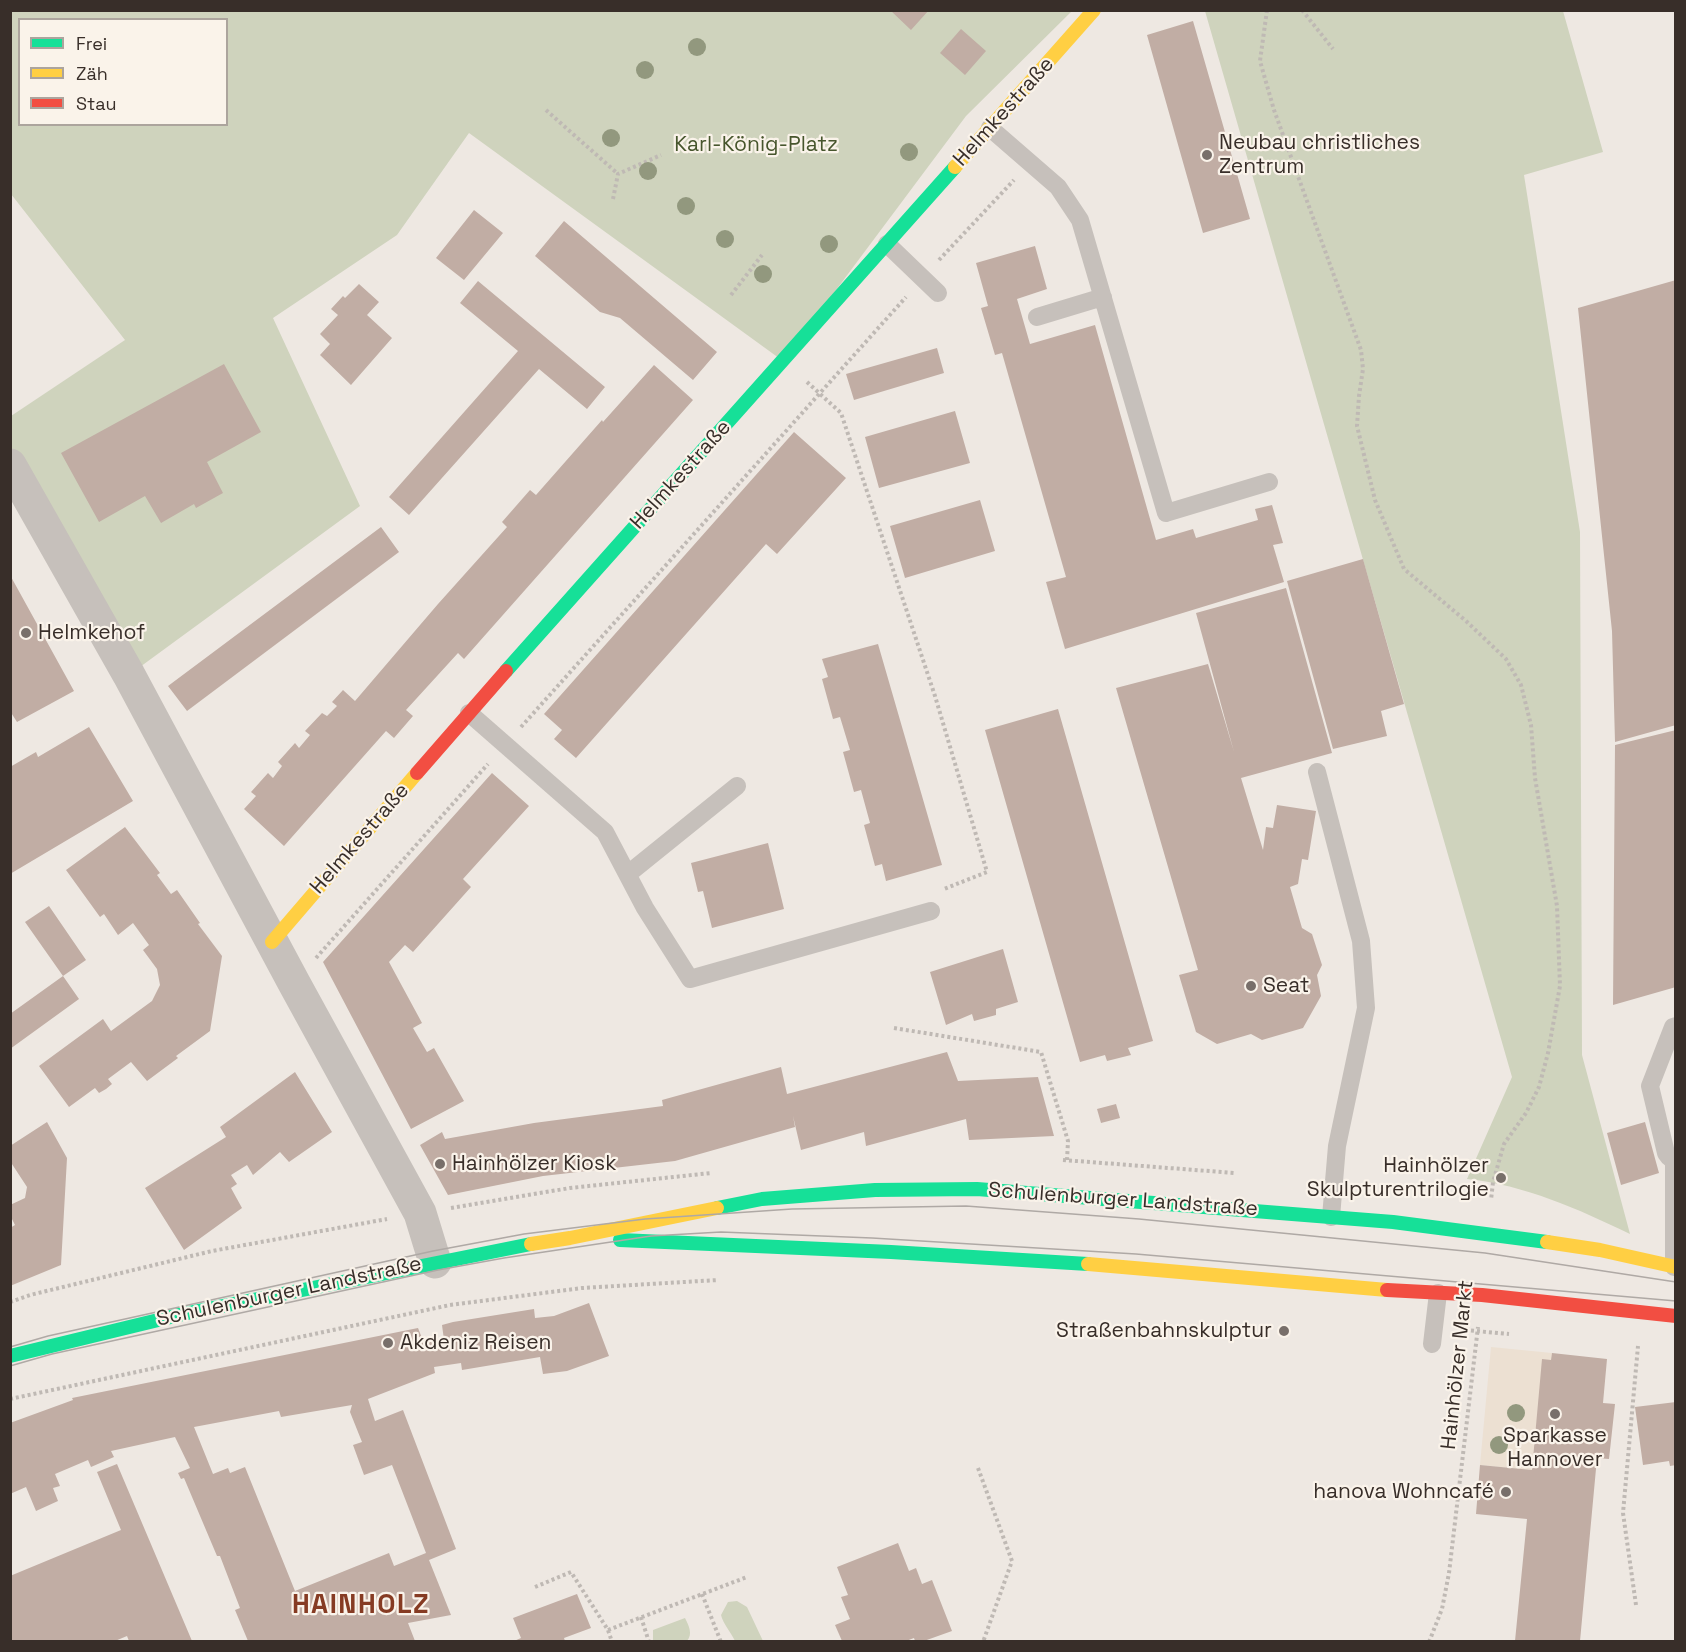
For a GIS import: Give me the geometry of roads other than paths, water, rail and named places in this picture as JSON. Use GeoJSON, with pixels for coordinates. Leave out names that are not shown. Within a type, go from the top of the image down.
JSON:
{"type":"FeatureCollection","features":[{"type":"Feature","properties":{"kind":"main road","name":"Helmkestraße"},"geometry":{"type":"LineString","coordinates":[[272,942],[469,713],[1094,10]]}},
{"type":"Feature","properties":{"kind":"main road","name":"Schulenburger Landstraße"},"geometry":{"type":"LineString","coordinates":[[10,1356],[183,1314],[435,1262],[570,1238],[762,1199],[874,1190],[978,1189],[1331,1217],[1487,1233],[1600,1250],[1675,1267]]}},
{"type":"Feature","properties":{"kind":"main road","name":"Schulenburger Landstraße"},"geometry":{"type":"LineString","coordinates":[[570,1238],[1028,1260],[1482,1295],[1676,1316]]}},
{"type":"Feature","properties":{"kind":"street"},"geometry":{"type":"LineString","coordinates":[[10,465],[129,675],[420,1213],[435,1262]]}},
{"type":"Feature","properties":{"kind":"lane"},"geometry":{"type":"LineString","coordinates":[[990,128],[1058,187],[1080,220],[1166,513],[1269,482]]}},
{"type":"Feature","properties":{"kind":"lane"},"geometry":{"type":"LineString","coordinates":[[887,244],[938,293]]}},
{"type":"Feature","properties":{"kind":"lane"},"geometry":{"type":"LineString","coordinates":[[1036,317],[1103,297]]}},
{"type":"Feature","properties":{"kind":"lane"},"geometry":{"type":"LineString","coordinates":[[469,713],[605,832],[645,908],[690,979],[931,911]]}},
{"type":"Feature","properties":{"kind":"lane"},"geometry":{"type":"LineString","coordinates":[[1317,772],[1361,941],[1366,1008],[1337,1146],[1331,1217]]}},
{"type":"Feature","properties":{"kind":"lane"},"geometry":{"type":"LineString","coordinates":[[628,874],[737,786]]}},
{"type":"Feature","properties":{"kind":"lane"},"geometry":{"type":"LineString","coordinates":[[1675,1267],[1675,1162],[1666,1152],[1650,1086],[1673,1027],[1676,1026]]}},
{"type":"Feature","properties":{"kind":"lane"},"geometry":{"type":"LineString","coordinates":[[1433,1336],[1438,1293]]}},
{"type":"Feature","properties":{"kind":"tram line"},"geometry":{"type":"LineString","coordinates":[[10,1347],[48,1336],[433,1251],[524,1234],[645,1219],[792,1209],[966,1206],[1139,1219],[1485,1253],[1676,1282]]}},
{"type":"Feature","properties":{"kind":"tram line"},"geometry":{"type":"LineString","coordinates":[[10,1366],[52,1354],[438,1270],[651,1236],[721,1232],[872,1238],[1136,1254],[1676,1301]]}},
{"type":"Feature","properties":{"kind":"place","name":"Neubau christliches Zentrum"},"geometry":{"type":"Point","coordinates":[1207,155]}},
{"type":"Feature","properties":{"kind":"place","name":"Helmkehof"},"geometry":{"type":"Point","coordinates":[26,633]}},
{"type":"Feature","properties":{"kind":"place","name":"Seat"},"geometry":{"type":"Point","coordinates":[1251,986]}},
{"type":"Feature","properties":{"kind":"place","name":"Hainhölzer Kiosk"},"geometry":{"type":"Point","coordinates":[440,1164]}},
{"type":"Feature","properties":{"kind":"place","name":"Hainhölzer Skulpturentrilogie"},"geometry":{"type":"Point","coordinates":[1501,1178]}},
{"type":"Feature","properties":{"kind":"place","name":"Straßenbahnskulptur"},"geometry":{"type":"Point","coordinates":[1284,1331]}},
{"type":"Feature","properties":{"kind":"place","name":"Akdeniz Reisen"},"geometry":{"type":"Point","coordinates":[388,1343]}},
{"type":"Feature","properties":{"kind":"place","name":"Sparkasse Hannover"},"geometry":{"type":"Point","coordinates":[1555,1414]}},
{"type":"Feature","properties":{"kind":"place","name":"hanova Wohncafé"},"geometry":{"type":"Point","coordinates":[1506,1492]}},
{"type":"Feature","properties":{"kind":"district","name":"HAINHOLZ"},"geometry":{"type":"Point","coordinates":[361,1606]}},
{"type":"Feature","properties":{"kind":"park label","name":"Karl-König-Platz"},"geometry":{"type":"Point","coordinates":[756,145]}}]}
